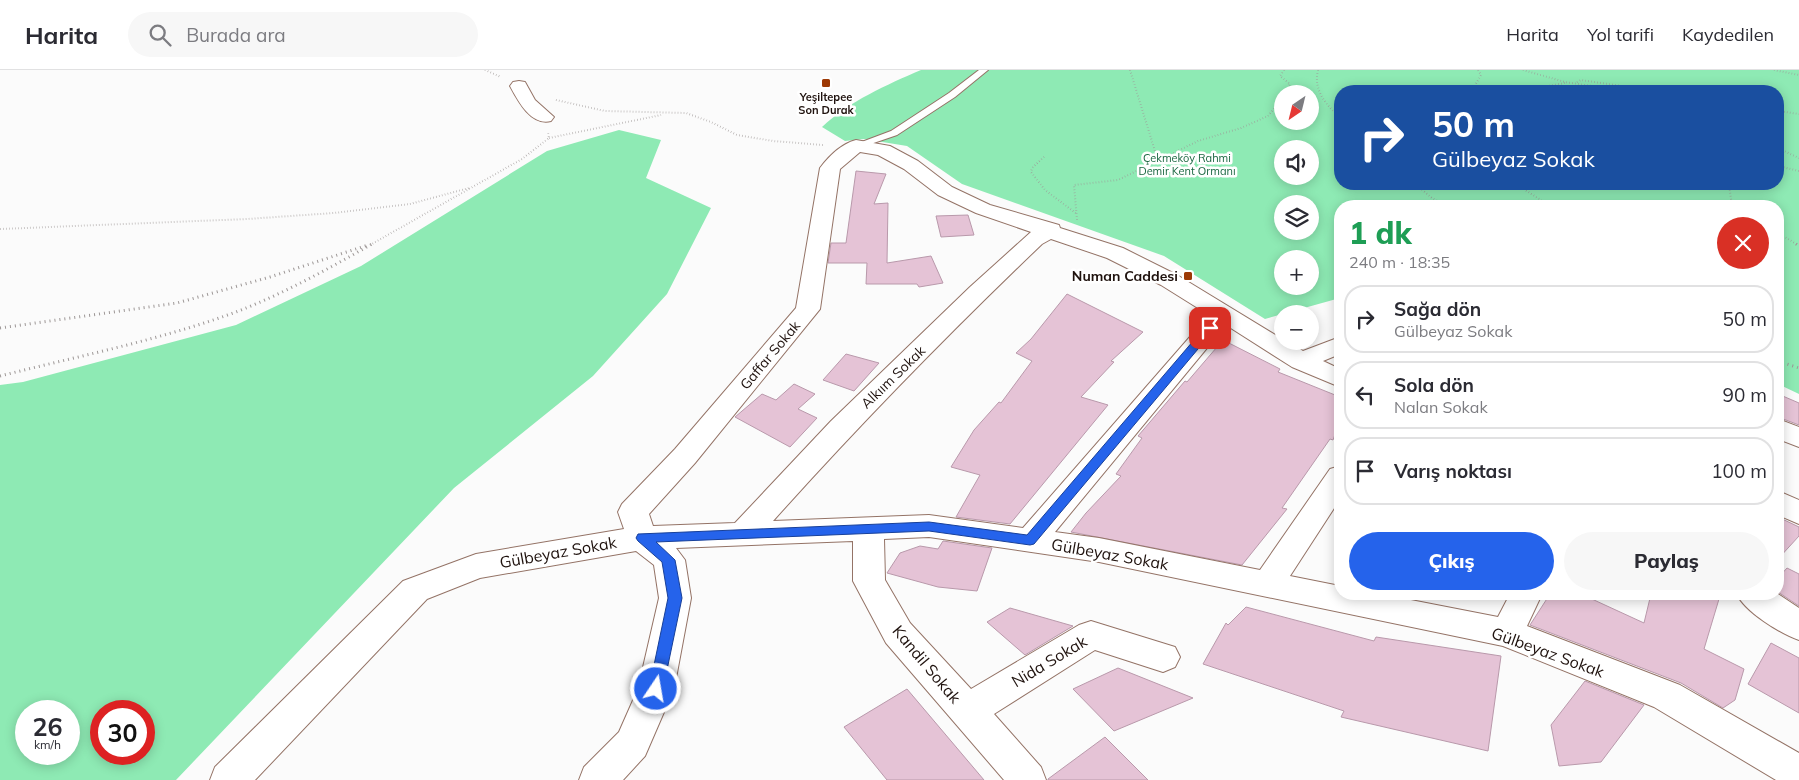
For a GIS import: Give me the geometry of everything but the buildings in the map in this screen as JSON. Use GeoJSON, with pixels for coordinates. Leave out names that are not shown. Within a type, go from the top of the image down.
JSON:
{"type":"FeatureCollection","features":[{"type":"Feature","properties":{"kind":"street"},"geometry":{"type":"LineString","coordinates":[[519,86],[528,103],[546,117]]}},
{"type":"Feature","properties":{"kind":"street"},"geometry":{"type":"LineString","coordinates":[[856,146],[883,150],[911,165],[946,191],[983,209],[1051,230],[1115,253],[1161,276],[1301,361],[1334,376]]}},
{"type":"Feature","properties":{"kind":"street","name":"Gaffar Sokak"},"geometry":{"type":"LineString","coordinates":[[642,538],[632,512],[685,456],[808,309],[830,168],[840,157],[856,146]]}},
{"type":"Feature","properties":{"kind":"street","name":"Alkıım Sokak"},"geometry":{"type":"LineString","coordinates":[[743,534],[841,428],[978,292],[1034,239],[1051,230]]}},
{"type":"Feature","properties":{"kind":"street"},"geometry":{"type":"LineString","coordinates":[[1030,541],[1223,313]]}},
{"type":"Feature","properties":{"kind":"street"},"geometry":{"type":"LineString","coordinates":[[1301,361],[1334,347]]}},
{"type":"Feature","properties":{"kind":"street"},"geometry":{"type":"LineString","coordinates":[[1784,431],[1799,438]]}},
{"type":"Feature","properties":{"kind":"street"},"geometry":{"type":"LineString","coordinates":[[1268,584],[1334,485]]}},
{"type":"Feature","properties":{"kind":"street"},"geometry":{"type":"LineString","coordinates":[[1784,505],[1799,513]]}},
{"type":"Feature","properties":{"kind":"street","name":"Gülbeyaz Sokak"},"geometry":{"type":"LineString","coordinates":[[229,780],[415,590],[476,566],[642,538],[929,526],[1099,550],[1334,598]]}},
{"type":"Feature","properties":{"kind":"street","name":"Kandil Sokak"},"geometry":{"type":"LineString","coordinates":[[869,529],[869,581],[898,633],[1027,780]]}},
{"type":"Feature","properties":{"kind":"street"},"geometry":{"type":"LineString","coordinates":[[598,780],[632,744],[656,689],[675,598],[668,560],[642,538]]}},
{"type":"Feature","properties":{"kind":"street","name":"Gülbeyaz Sokak"},"geometry":{"type":"LineString","coordinates":[[1346,600],[1507,633],[1667,696],[1799,773]]}},
{"type":"Feature","properties":{"kind":"street"},"geometry":{"type":"LineString","coordinates":[[1507,633],[1523,600]]}},
{"type":"Feature","properties":{"kind":"street"},"geometry":{"type":"LineString","coordinates":[[1762,600],[1799,626]]}},
{"type":"Feature","properties":{"kind":"street","name":"Nida Sokak"},"geometry":{"type":"LineString","coordinates":[[967,711],[1091,635],[1164,657]]}},
{"type":"Feature","properties":{"kind":"lane"},"geometry":{"type":"LineString","coordinates":[[856,146],[894,132],[952,95],[984,70]]}},
{"type":"Feature","properties":{"kind":"path"},"geometry":{"type":"LineString","coordinates":[[485,70],[561,103],[605,111],[686,113],[737,134],[764,140],[856,146]]}},
{"type":"Feature","properties":{"kind":"path"},"geometry":{"type":"LineString","coordinates":[[1130,70],[1158,161]]}},
{"type":"Feature","properties":{"kind":"path"},"geometry":{"type":"LineString","coordinates":[[1284,70],[1280,76],[1290,85]]}},
{"type":"Feature","properties":{"kind":"path"},"geometry":{"type":"LineString","coordinates":[[1318,70],[1314,81],[1318,91],[1334,112]]}},
{"type":"Feature","properties":{"kind":"path"},"geometry":{"type":"LineString","coordinates":[[1475,85],[1481,75],[1478,70]]}},
{"type":"Feature","properties":{"kind":"path"},"geometry":{"type":"LineString","coordinates":[[1523,70],[1565,82],[1588,85]]}},
{"type":"Feature","properties":{"kind":"path"},"geometry":{"type":"LineString","coordinates":[[1774,70],[1799,75]]}},
{"type":"Feature","properties":{"kind":"path"},"geometry":{"type":"LineString","coordinates":[[1576,83],[1581,80],[1615,85]]}},
{"type":"Feature","properties":{"kind":"path"},"geometry":{"type":"LineString","coordinates":[[1550,85],[1565,82]]}},
{"type":"Feature","properties":{"kind":"path"},"geometry":{"type":"LineString","coordinates":[[549,138],[546,117],[561,103]]}},
{"type":"Feature","properties":{"kind":"path"},"geometry":{"type":"LineString","coordinates":[[1080,241],[1074,185],[1118,180],[1198,141],[1241,128],[1268,116],[1274,109]]}},
{"type":"Feature","properties":{"kind":"path"},"geometry":{"type":"LineString","coordinates":[[1784,112],[1799,114]]}},
{"type":"Feature","properties":{"kind":"path"},"geometry":{"type":"LineString","coordinates":[[0,376],[156,337],[236,312],[312,278],[522,159],[549,138],[669,113]]}},
{"type":"Feature","properties":{"kind":"path"},"geometry":{"type":"LineString","coordinates":[[1784,151],[1799,158]]}},
{"type":"Feature","properties":{"kind":"path"},"geometry":{"type":"LineString","coordinates":[[1044,157],[1032,168],[1031,172],[1035,180],[1049,194],[1077,214]]}},
{"type":"Feature","properties":{"kind":"path"},"geometry":{"type":"LineString","coordinates":[[1784,167],[1799,171]]}},
{"type":"Feature","properties":{"kind":"path"},"geometry":{"type":"LineString","coordinates":[[0,229],[247,220],[334,213],[410,204],[474,186]]}},
{"type":"Feature","properties":{"kind":"path"},"geometry":{"type":"LineString","coordinates":[[1422,190],[1436,200]]}},
{"type":"Feature","properties":{"kind":"path"},"geometry":{"type":"LineString","coordinates":[[1525,190],[1541,200]]}},
{"type":"Feature","properties":{"kind":"path"},"geometry":{"type":"LineString","coordinates":[[1784,237],[1799,246]]}},
{"type":"Feature","properties":{"kind":"path"},"geometry":{"type":"LineString","coordinates":[[0,328],[178,303],[270,277],[376,242]]}},
{"type":"Feature","properties":{"kind":"path"},"geometry":{"type":"LineString","coordinates":[[1784,363],[1799,368]]}},
{"type":"Feature","properties":{"kind":"green space","name":"Çekmeköy Rahmi Demir Kent Ormanı"},"geometry":{"type":"Polygon","coordinates":[[[921,70],[1799,70],[1799,394],[1784,387],[1784,200],[1334,200],[1334,300],[1315,305],[1274,305],[1274,316],[1265,319],[1164,256],[962,184],[907,146],[864,139],[845,141],[822,127],[856,101],[921,70]]]}},
{"type":"Feature","properties":{"kind":"green space"},"geometry":{"type":"Polygon","coordinates":[[[619,130],[661,140],[646,178],[711,208],[667,294],[593,376],[454,488],[176,780],[0,780],[0,385],[23,382],[236,325],[361,266],[547,151],[619,130]]]}},
{"type":"Feature","properties":{"kind":"place","name":"Yeşiltepee Son Durak"},"geometry":{"type":"Point","coordinates":[826,83]}},
{"type":"Feature","properties":{"kind":"place","name":"Numan Caddesi"},"geometry":{"type":"Point","coordinates":[1188,276]}},
{"type":"Feature","properties":{"kind":"route"},"geometry":{"type":"LineString","coordinates":[[656,689],[675,598],[668,560],[642,538],[929,526],[1030,541],[1210,328]]}}]}
